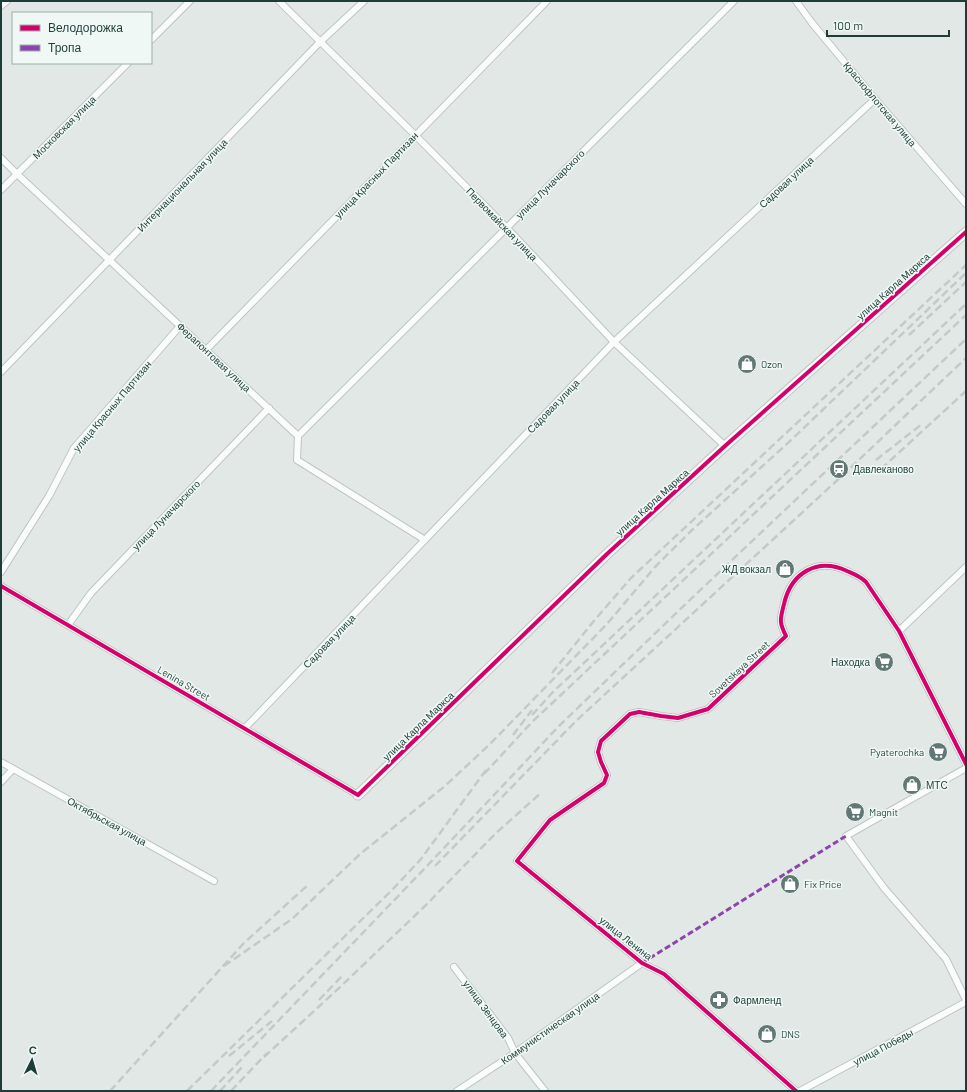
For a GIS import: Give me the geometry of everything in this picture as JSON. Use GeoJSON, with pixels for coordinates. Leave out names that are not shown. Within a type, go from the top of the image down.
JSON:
{"type":"FeatureCollection","features":[{"type":"Feature","properties":{"kind":"street"},"geometry":{"type":"LineString","coordinates":[[1,6],[7,1]]}},
{"type":"Feature","properties":{"kind":"street"},"geometry":{"type":"LineString","coordinates":[[152,39],[190,1]]}},
{"type":"Feature","properties":{"kind":"street","name":"Первомайская улица"},"geometry":{"type":"LineString","coordinates":[[279,1],[506,227],[614,342],[725,446]]}},
{"type":"Feature","properties":{"kind":"street","name":"Интернациональная улица"},"geometry":{"type":"LineString","coordinates":[[1,372],[320,42],[364,1]]}},
{"type":"Feature","properties":{"kind":"street","name":"улица Красных Партизан"},"geometry":{"type":"LineString","coordinates":[[206,350],[547,1]]}},
{"type":"Feature","properties":{"kind":"street","name":"улица Луначарского"},"geometry":{"type":"LineString","coordinates":[[298,436],[734,1]]}},
{"type":"Feature","properties":{"kind":"street","name":"Краснофлотская улица"},"geometry":{"type":"LineString","coordinates":[[796,1],[812,23],[875,99],[966,204]]}},
{"type":"Feature","properties":{"kind":"street","name":"Московская улица"},"geometry":{"type":"LineString","coordinates":[[1,190],[127,64]]}},
{"type":"Feature","properties":{"kind":"street","name":"Садовая улица"},"geometry":{"type":"LineString","coordinates":[[245,728],[614,342],[875,99]]}},
{"type":"Feature","properties":{"kind":"street","name":"Ферапонтовая улица"},"geometry":{"type":"LineString","coordinates":[[1,158],[298,436]]}},
{"type":"Feature","properties":{"kind":"street","name":"улица Карла Маркса"},"geometry":{"type":"LineString","coordinates":[[358,794],[607,554],[725,446],[966,232]]}},
{"type":"Feature","properties":{"kind":"street","name":"улица Красных Партизан"},"geometry":{"type":"LineString","coordinates":[[1,572],[49,496],[74,448],[180,326]]}},
{"type":"Feature","properties":{"kind":"street","name":"улица Луначарского"},"geometry":{"type":"LineString","coordinates":[[68,625],[91,593],[269,408]]}},
{"type":"Feature","properties":{"kind":"street"},"geometry":{"type":"LineString","coordinates":[[298,436],[297,460],[425,540]]}},
{"type":"Feature","properties":{"kind":"street","name":"Sovetskaya Street"},"geometry":{"type":"LineString","coordinates":[[517,861],[550,820],[604,783],[607,775],[598,752],[601,741],[630,714],[640,712],[678,718],[708,709],[786,636],[780,623],[786,593],[792,582],[804,571],[824,566],[840,568],[860,577],[866,582],[899,631],[966,764]]}},
{"type":"Feature","properties":{"kind":"street"},"geometry":{"type":"LineString","coordinates":[[899,631],[966,566]]}},
{"type":"Feature","properties":{"kind":"street","name":"Lenina Street"},"geometry":{"type":"LineString","coordinates":[[1,586],[358,794]]}},
{"type":"Feature","properties":{"kind":"street","name":"Октябрьская улица"},"geometry":{"type":"LineString","coordinates":[[1,762],[214,881]]}},
{"type":"Feature","properties":{"kind":"street"},"geometry":{"type":"LineString","coordinates":[[1,782],[13,768]]}},
{"type":"Feature","properties":{"kind":"street"},"geometry":{"type":"LineString","coordinates":[[966,768],[846,836],[884,888],[946,959],[966,1001]]}},
{"type":"Feature","properties":{"kind":"street","name":"улица Ленина"},"geometry":{"type":"LineString","coordinates":[[517,861],[642,963],[664,974],[796,1091]]}},
{"type":"Feature","properties":{"kind":"street","name":"Коммунистическая улица"},"geometry":{"type":"LineString","coordinates":[[458,1091],[515,1053],[642,963]]}},
{"type":"Feature","properties":{"kind":"street","name":"улица Зенцова"},"geometry":{"type":"LineString","coordinates":[[454,967],[508,1038],[515,1053],[545,1091]]}},
{"type":"Feature","properties":{"kind":"street","name":"улица Победы"},"geometry":{"type":"LineString","coordinates":[[800,1091],[966,1001]]}},
{"type":"Feature","properties":{"kind":"railway"},"geometry":{"type":"LineString","coordinates":[[552,673],[631,578],[966,265]]}},
{"type":"Feature","properties":{"kind":"railway"},"geometry":{"type":"LineString","coordinates":[[224,966],[292,919],[359,855],[445,786],[489,745],[607,624],[655,567],[691,531],[789,442],[966,273]]}},
{"type":"Feature","properties":{"kind":"railway"},"geometry":{"type":"LineString","coordinates":[[909,335],[966,282]]}},
{"type":"Feature","properties":{"kind":"railway"},"geometry":{"type":"LineString","coordinates":[[532,715],[553,692],[966,304]]}},
{"type":"Feature","properties":{"kind":"railway"},"geometry":{"type":"LineString","coordinates":[[484,774],[532,722],[966,315]]}},
{"type":"Feature","properties":{"kind":"railway"},"geometry":{"type":"LineString","coordinates":[[211,1091],[559,726],[695,595],[966,339]]}},
{"type":"Feature","properties":{"kind":"railway"},"geometry":{"type":"LineString","coordinates":[[435,866],[576,721],[844,474],[966,358]]}},
{"type":"Feature","properties":{"kind":"railway"},"geometry":{"type":"LineString","coordinates":[[881,469],[966,391]]}},
{"type":"Feature","properties":{"kind":"railway"},"geometry":{"type":"LineString","coordinates":[[876,460],[922,424]]}},
{"type":"Feature","properties":{"kind":"railway"},"geometry":{"type":"LineString","coordinates":[[513,735],[532,710]]}},
{"type":"Feature","properties":{"kind":"railway"},"geometry":{"type":"LineString","coordinates":[[187,1091],[392,890],[421,859],[486,770]]}},
{"type":"Feature","properties":{"kind":"railway"},"geometry":{"type":"LineString","coordinates":[[264,1057],[426,905],[495,834],[542,792]]}},
{"type":"Feature","properties":{"kind":"railway"},"geometry":{"type":"LineString","coordinates":[[110,1091],[244,943],[309,884]]}},
{"type":"Feature","properties":{"kind":"railway"},"geometry":{"type":"LineString","coordinates":[[319,1000],[344,974]]}},
{"type":"Feature","properties":{"kind":"railway"},"geometry":{"type":"LineString","coordinates":[[229,1056],[272,1021]]}},
{"type":"Feature","properties":{"kind":"railway"},"geometry":{"type":"LineString","coordinates":[[231,1091],[267,1053]]}},
{"type":"Feature","properties":{"kind":"railway"},"geometry":{"type":"LineString","coordinates":[[220,1091],[243,1066]]}},
{"type":"Feature","properties":{"kind":"marked path"},"geometry":{"type":"LineString","coordinates":[[642,963],[846,836]]}},
{"type":"Feature","properties":{"kind":"cycle path"},"geometry":{"type":"LineString","coordinates":[[1,586],[358,795],[607,554],[725,446],[966,232]]}},
{"type":"Feature","properties":{"kind":"cycle path"},"geometry":{"type":"LineString","coordinates":[[796,1091],[664,974],[642,963],[517,861],[550,820],[604,783],[607,775],[598,752],[601,741],[630,714],[639,712],[678,718],[708,709],[786,636],[782,627],[781,617],[787,593],[799,576],[816,567],[836,567],[857,575],[866,582],[899,631],[966,764]]}},
{"type":"Feature","properties":{"kind":"place","name":"Ozon"},"geometry":{"type":"Point","coordinates":[747,364]}},
{"type":"Feature","properties":{"kind":"place","name":"Давлеканово"},"geometry":{"type":"Point","coordinates":[839,469]}},
{"type":"Feature","properties":{"kind":"place","name":"ЖД вокзал"},"geometry":{"type":"Point","coordinates":[785,569]}},
{"type":"Feature","properties":{"kind":"place","name":"Находка"},"geometry":{"type":"Point","coordinates":[884,662]}},
{"type":"Feature","properties":{"kind":"place","name":"Pyaterochka"},"geometry":{"type":"Point","coordinates":[938,752]}},
{"type":"Feature","properties":{"kind":"place","name":"МТС"},"geometry":{"type":"Point","coordinates":[912,785]}},
{"type":"Feature","properties":{"kind":"place","name":"Magnit"},"geometry":{"type":"Point","coordinates":[855,812]}},
{"type":"Feature","properties":{"kind":"place","name":"Fix Price"},"geometry":{"type":"Point","coordinates":[790,884]}},
{"type":"Feature","properties":{"kind":"place","name":"Фармленд"},"geometry":{"type":"Point","coordinates":[719,1000]}},
{"type":"Feature","properties":{"kind":"place","name":"DNS"},"geometry":{"type":"Point","coordinates":[767,1034]}}]}
